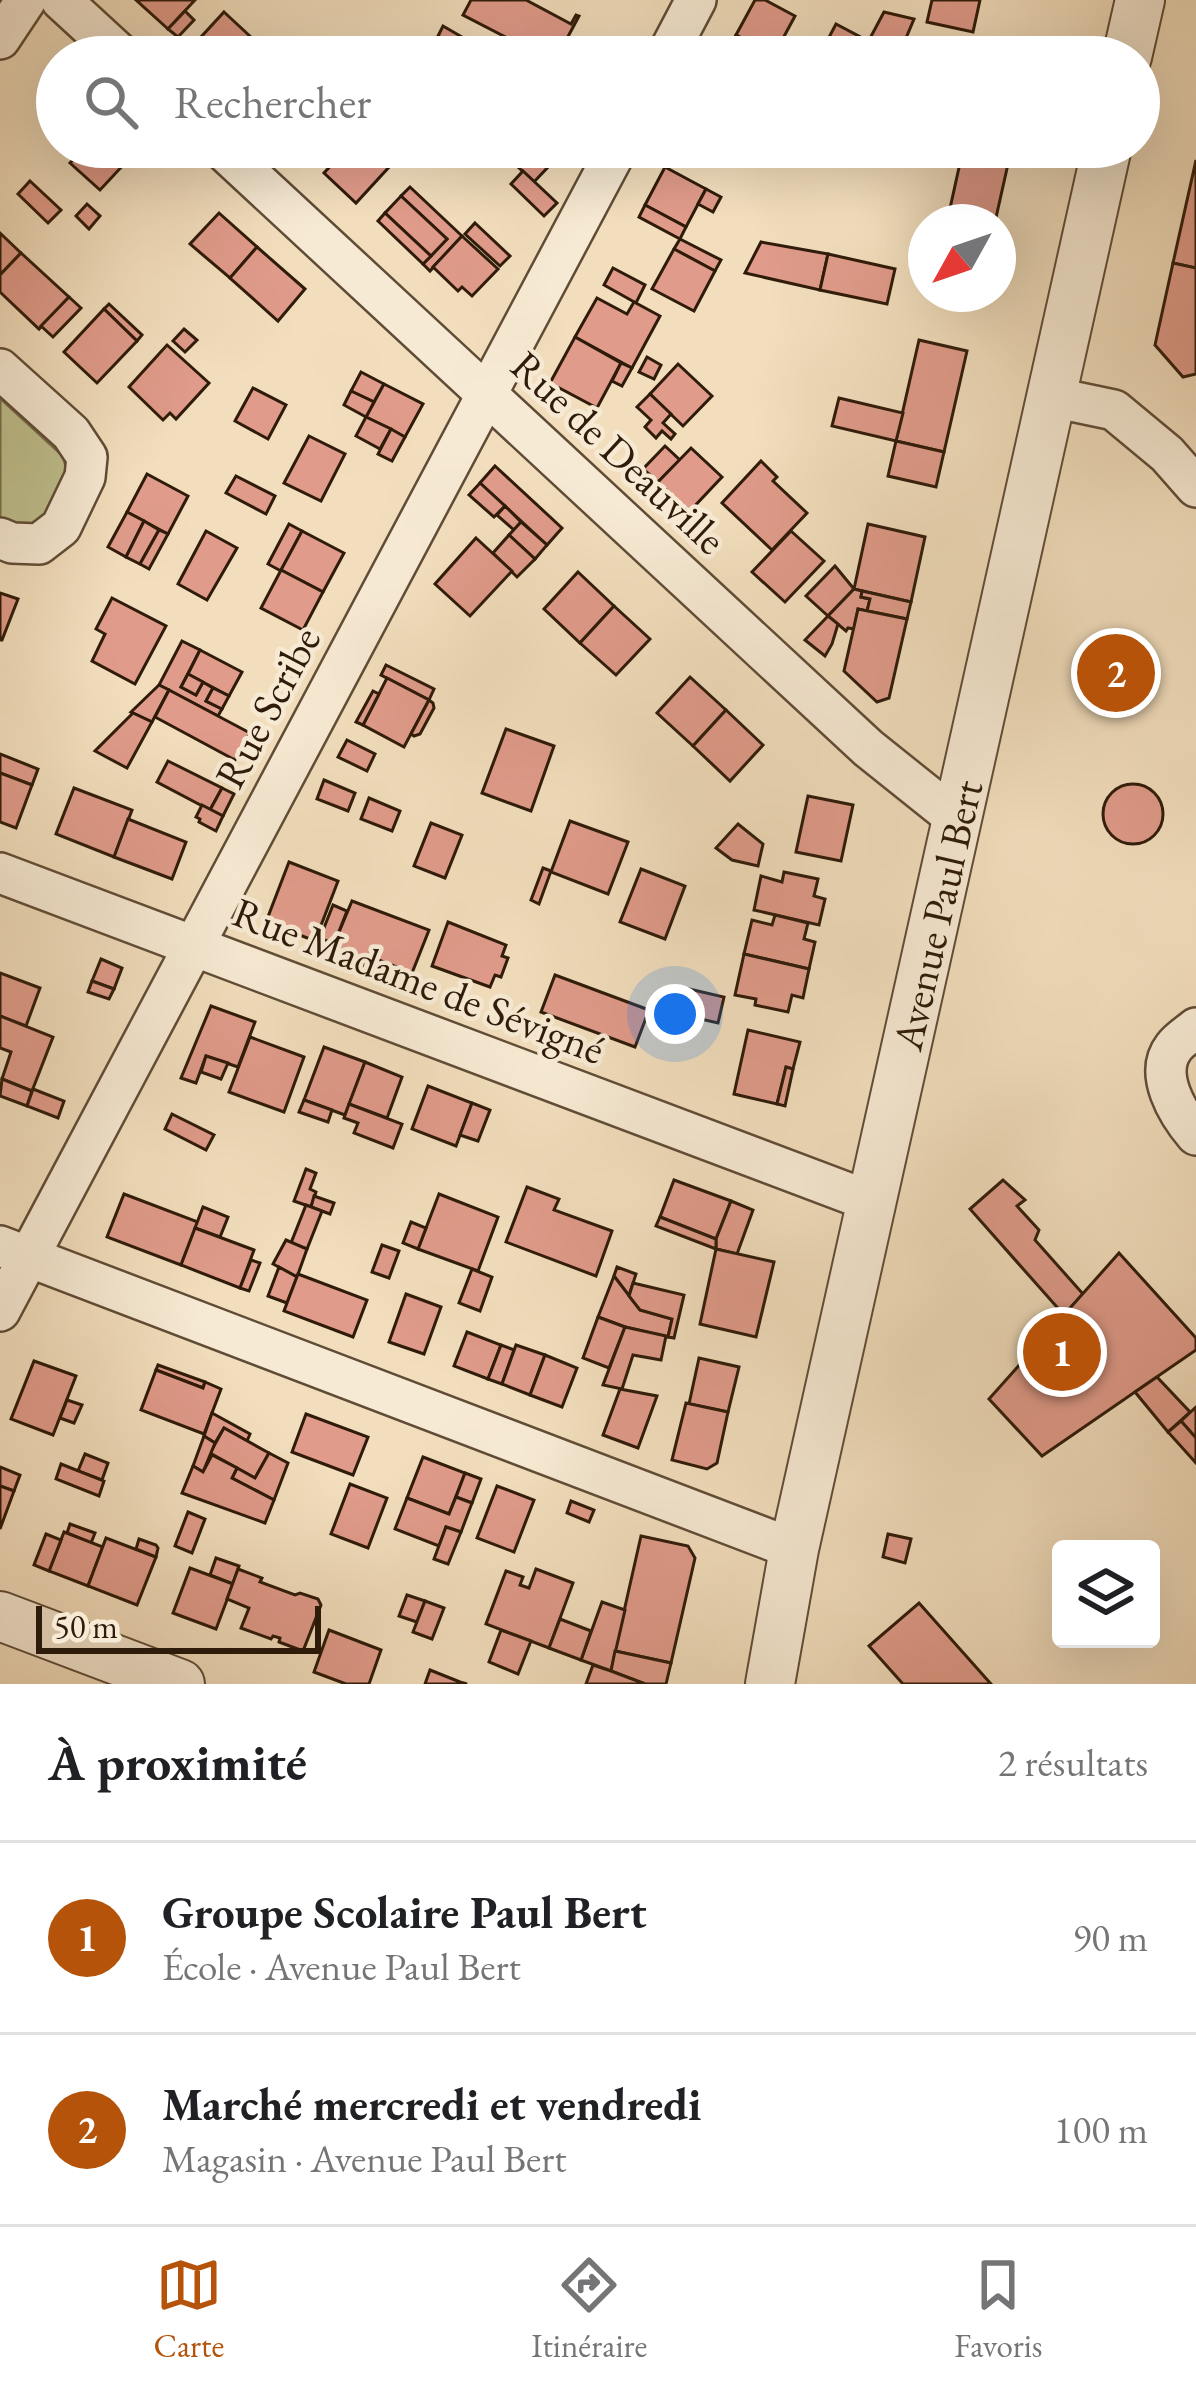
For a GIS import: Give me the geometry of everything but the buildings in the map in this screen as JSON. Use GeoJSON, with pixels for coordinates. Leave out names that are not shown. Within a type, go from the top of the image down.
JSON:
{"type":"FeatureCollection","features":[{"type":"Feature","properties":{"kind":"street"},"geometry":{"type":"LineString","coordinates":[[0,39],[26,0]]}},
{"type":"Feature","properties":{"kind":"street"},"geometry":{"type":"LineString","coordinates":[[62,0],[101,36]]}},
{"type":"Feature","properties":{"kind":"street"},"geometry":{"type":"LineString","coordinates":[[677,36],[696,0]]}},
{"type":"Feature","properties":{"kind":"street"},"geometry":{"type":"LineString","coordinates":[[1132,36],[1140,0]]}},
{"type":"Feature","properties":{"kind":"street","name":"Rue de Deauville"},"geometry":{"type":"LineString","coordinates":[[243,168],[868,748],[958,820]]}},
{"type":"Feature","properties":{"kind":"street","name":"Rue Scribe"},"geometry":{"type":"LineString","coordinates":[[0,1311],[14,1251],[194,946],[607,168]]}},
{"type":"Feature","properties":{"kind":"street","name":"Avenue Paul Bert"},"geometry":{"type":"LineString","coordinates":[[770,1684],[794,1549],[1102,168]]}},
{"type":"Feature","properties":{"kind":"street"},"geometry":{"type":"LineString","coordinates":[[0,369],[71,433],[87,457],[85,477],[61,527],[39,544],[0,538]]}},
{"type":"Feature","properties":{"kind":"street"},"geometry":{"type":"LineString","coordinates":[[1052,397],[1114,410],[1167,454],[1196,487]]}},
{"type":"Feature","properties":{"kind":"street","name":"Rue Madame de Sévigné"},"geometry":{"type":"LineString","coordinates":[[0,873],[872,1202]]}},
{"type":"Feature","properties":{"kind":"street"},"geometry":{"type":"LineString","coordinates":[[1184,1039],[1166,1079],[1178,1115],[1196,1135]]}},
{"type":"Feature","properties":{"kind":"street"},"geometry":{"type":"LineString","coordinates":[[14,1251],[794,1549]]}},
{"type":"Feature","properties":{"kind":"street"},"geometry":{"type":"LineString","coordinates":[[0,1616],[181,1684]]}},
{"type":"Feature","properties":{"kind":"green space"},"geometry":{"type":"Polygon","coordinates":[[[0,398],[63,456],[68,473],[51,512],[24,529],[0,520],[0,398]]]}},
{"type":"Feature","properties":{"kind":"place","name":"Marché mercredi et vendredi"},"geometry":{"type":"Point","coordinates":[1116,673]}},
{"type":"Feature","properties":{"kind":"place","name":"Groupe Scolaire Paul Bert"},"geometry":{"type":"Point","coordinates":[1062,1352]}}]}
